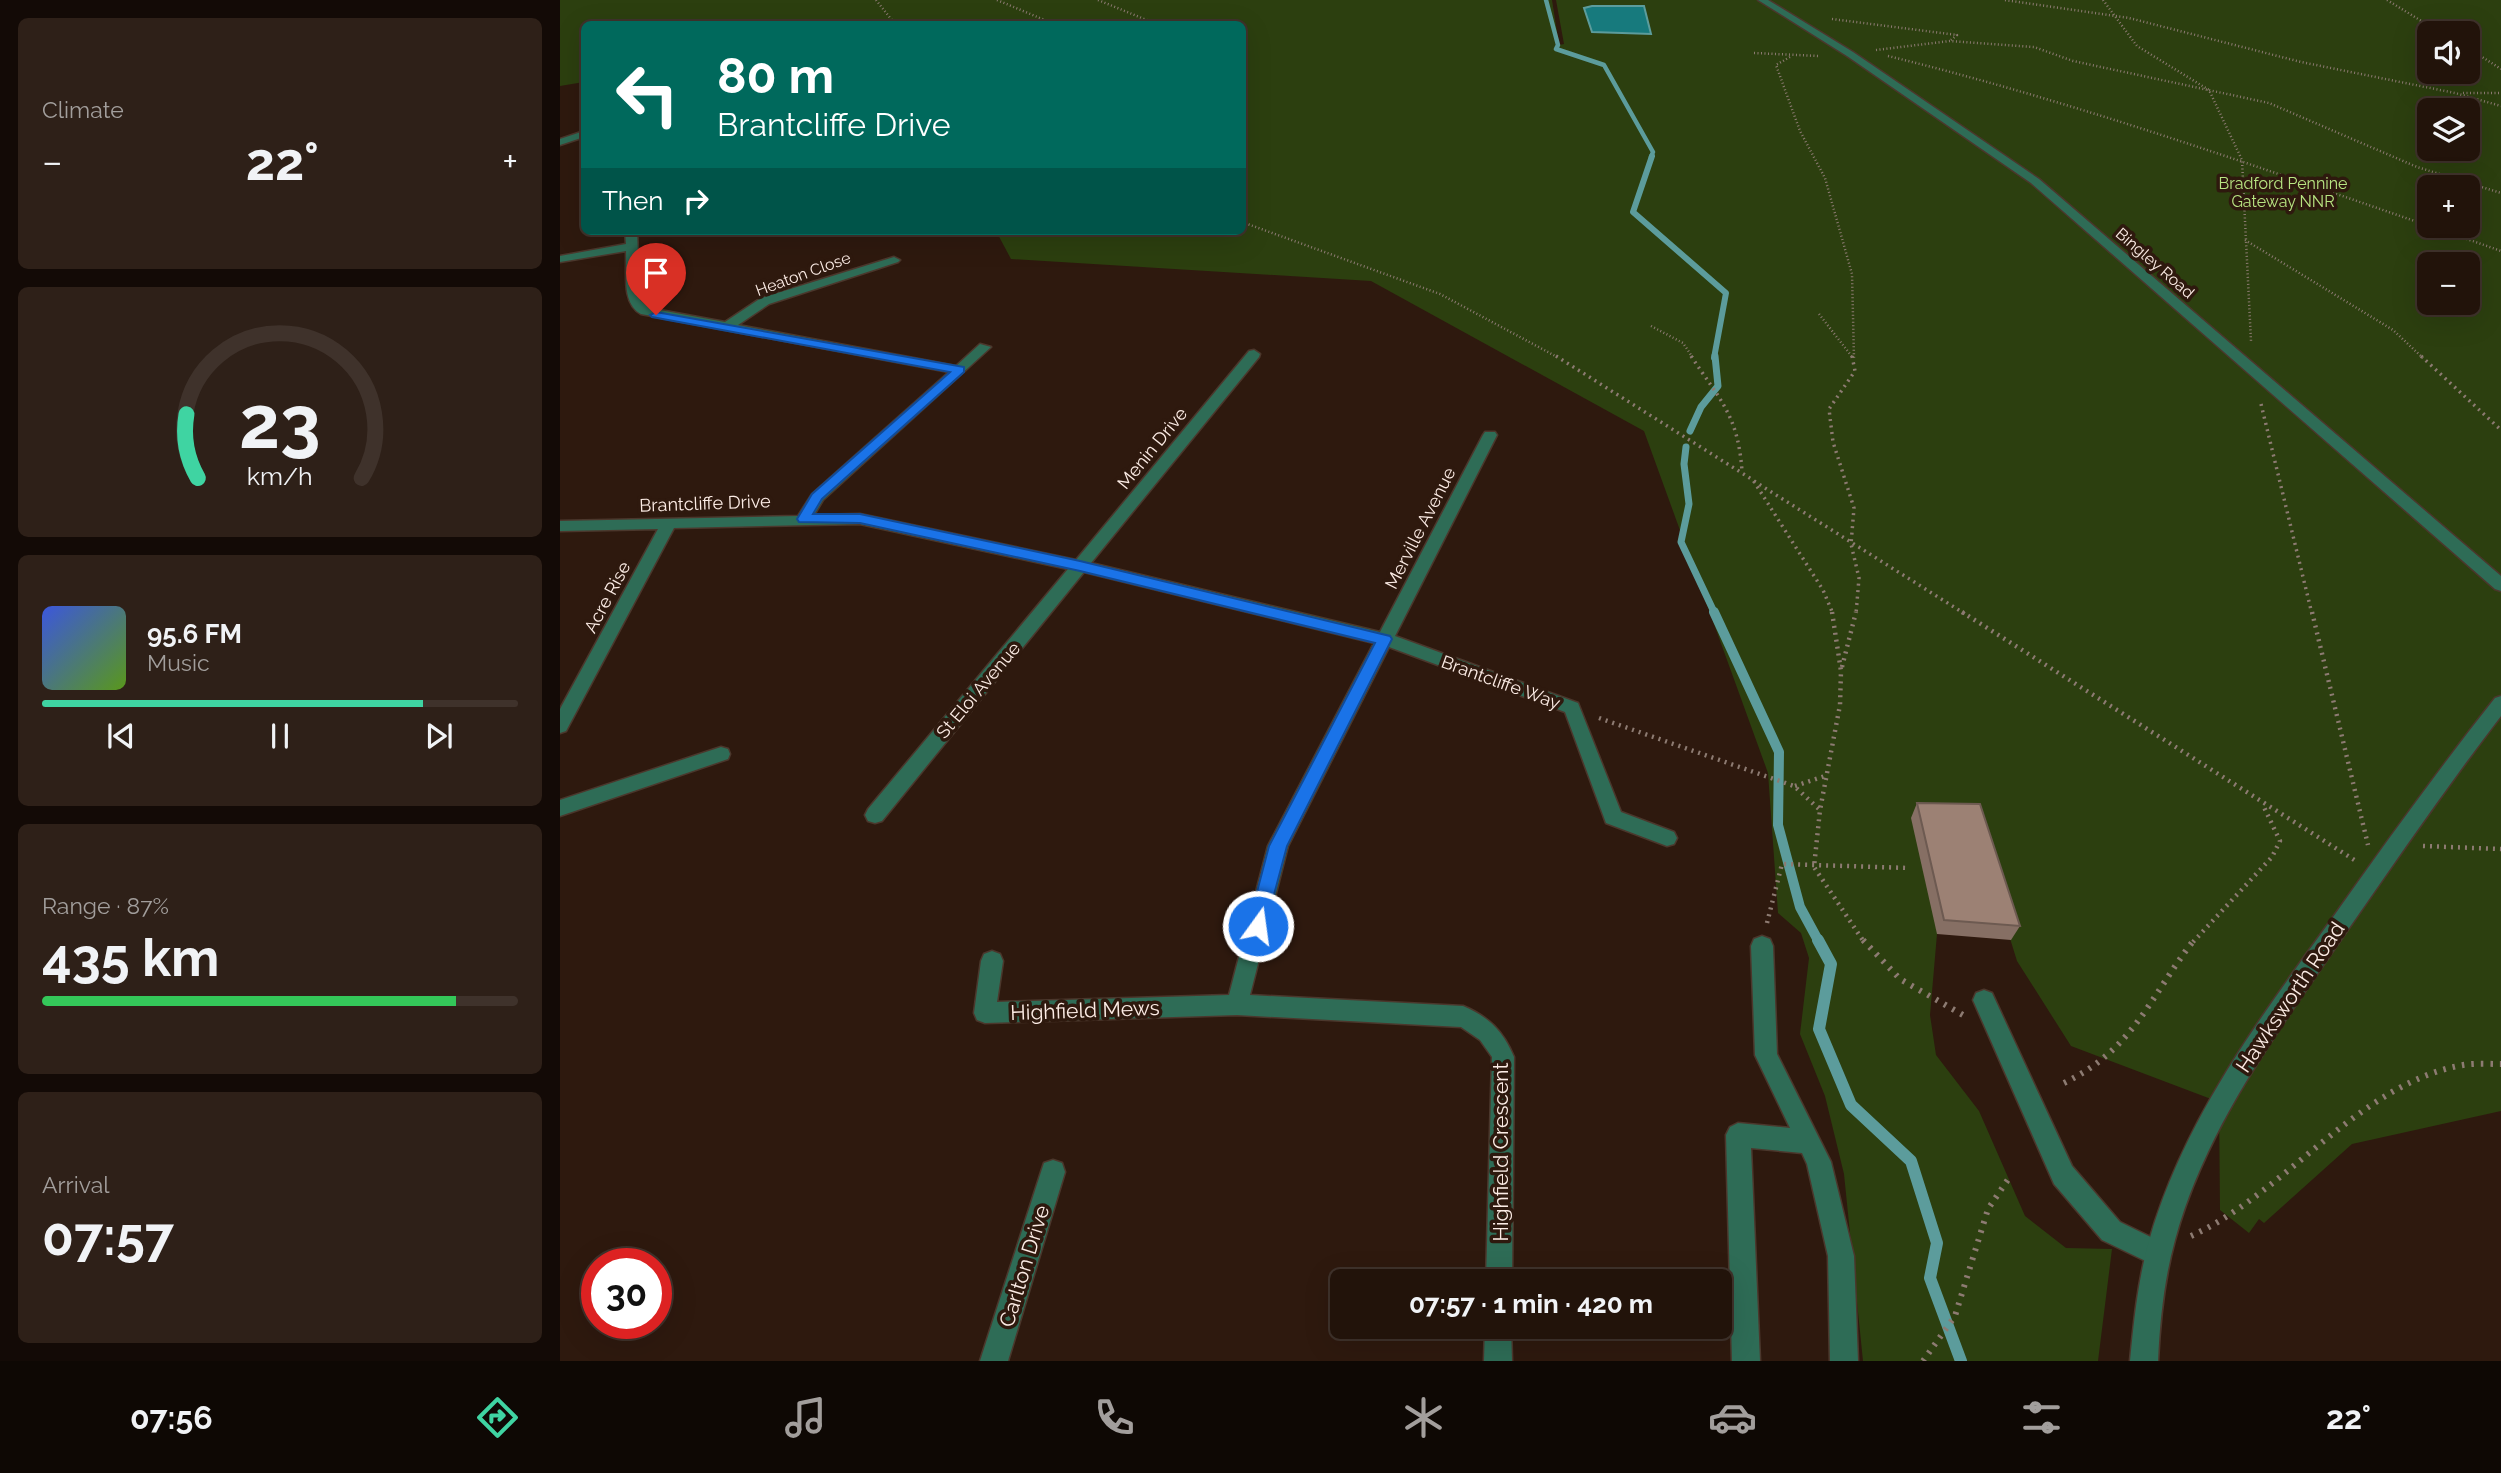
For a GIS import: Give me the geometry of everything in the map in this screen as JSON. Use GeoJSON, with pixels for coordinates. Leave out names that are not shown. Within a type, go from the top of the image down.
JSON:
{"type":"FeatureCollection","features":[{"type":"Feature","properties":{"kind":"street","name":"Bingley Road"},"geometry":{"type":"LineString","coordinates":[[1762,0],[1850,54],[2035,181],[2501,585]]}},
{"type":"Feature","properties":{"kind":"street"},"geometry":{"type":"LineString","coordinates":[[560,142],[581,135]]}},
{"type":"Feature","properties":{"kind":"street"},"geometry":{"type":"LineString","coordinates":[[631,235],[636,306],[656,315],[960,370]]}},
{"type":"Feature","properties":{"kind":"street"},"geometry":{"type":"LineString","coordinates":[[560,259],[630,247]]}},
{"type":"Feature","properties":{"kind":"street","name":"Heaton Close"},"geometry":{"type":"LineString","coordinates":[[727,327],[765,301],[894,260]]}},
{"type":"Feature","properties":{"kind":"street"},"geometry":{"type":"LineString","coordinates":[[804,519],[817,497],[985,347]]}},
{"type":"Feature","properties":{"kind":"street","name":"Menin Drive"},"geometry":{"type":"LineString","coordinates":[[1080,566],[1254,354]]}},
{"type":"Feature","properties":{"kind":"street","name":"Merville Avenue"},"geometry":{"type":"LineString","coordinates":[[1237,1005],[1278,846],[1490,435]]}},
{"type":"Feature","properties":{"kind":"street","name":"Brantcliffe Drive"},"geometry":{"type":"LineString","coordinates":[[560,526],[860,519],[1080,566],[1384,639]]}},
{"type":"Feature","properties":{"kind":"street","name":"Acre Rise"},"geometry":{"type":"LineString","coordinates":[[560,726],[669,523]]}},
{"type":"Feature","properties":{"kind":"street","name":"St Eloi Avenue"},"geometry":{"type":"LineString","coordinates":[[875,815],[1080,566]]}},
{"type":"Feature","properties":{"kind":"street","name":"Brantcliffe Way"},"geometry":{"type":"LineString","coordinates":[[1384,639],[1572,708],[1613,817],[1667,838]]}},
{"type":"Feature","properties":{"kind":"street","name":"Hawksworth Road"},"geometry":{"type":"LineString","coordinates":[[2144,1361],[2144,1324],[2156,1253],[2219,1101],[2375,873],[2501,703]]}},
{"type":"Feature","properties":{"kind":"street"},"geometry":{"type":"LineString","coordinates":[[560,808],[721,754]]}},
{"type":"Feature","properties":{"kind":"street"},"geometry":{"type":"LineString","coordinates":[[1762,946],[1766,1055],[1819,1161],[1840,1256],[1844,1361]]}},
{"type":"Feature","properties":{"kind":"street","name":"Highfield Mews"},"geometry":{"type":"LineString","coordinates":[[992,961],[985,1013],[1237,1005]]}},
{"type":"Feature","properties":{"kind":"street"},"geometry":{"type":"LineString","coordinates":[[1984,1000],[2063,1175],[2111,1231],[2156,1253]]}},
{"type":"Feature","properties":{"kind":"street","name":"Highfield Crescent"},"geometry":{"type":"LineString","coordinates":[[1237,1005],[1463,1017],[1483,1027],[1497,1041],[1503,1057],[1499,1269]]}},
{"type":"Feature","properties":{"kind":"street"},"geometry":{"type":"LineString","coordinates":[[1746,1361],[1738,1135],[1809,1142]]}},
{"type":"Feature","properties":{"kind":"street","name":"Carlton Drive"},"geometry":{"type":"LineString","coordinates":[[994,1361],[1054,1172]]}},
{"type":"Feature","properties":{"kind":"street"},"geometry":{"type":"LineString","coordinates":[[1498,1339],[1498,1361]]}},
{"type":"Feature","properties":{"kind":"path"},"geometry":{"type":"LineString","coordinates":[[876,0],[893,21]]}},
{"type":"Feature","properties":{"kind":"path"},"geometry":{"type":"LineString","coordinates":[[997,0],[1047,21]]}},
{"type":"Feature","properties":{"kind":"path"},"geometry":{"type":"LineString","coordinates":[[1098,0],[1149,21]]}},
{"type":"Feature","properties":{"kind":"path"},"geometry":{"type":"LineString","coordinates":[[2006,0],[2112,14],[2332,69],[2455,93],[2501,106]]}},
{"type":"Feature","properties":{"kind":"path"},"geometry":{"type":"LineString","coordinates":[[2102,0],[2137,46],[2209,90],[2242,160],[2253,371],[2375,873]]}},
{"type":"Feature","properties":{"kind":"path"},"geometry":{"type":"LineString","coordinates":[[2387,0],[2421,21]]}},
{"type":"Feature","properties":{"kind":"path"},"geometry":{"type":"LineString","coordinates":[[1832,19],[1861,25],[1957,35],[1950,41]]}},
{"type":"Feature","properties":{"kind":"path"},"geometry":{"type":"LineString","coordinates":[[2417,222],[2242,160],[1979,78],[1866,51],[1950,41],[2034,47],[2073,61],[2269,103],[2417,167],[2501,193]]}},
{"type":"Feature","properties":{"kind":"path"},"geometry":{"type":"LineString","coordinates":[[1754,53],[1799,56],[1850,54]]}},
{"type":"Feature","properties":{"kind":"path"},"geometry":{"type":"LineString","coordinates":[[1799,56],[1784,59],[1776,65],[1800,131],[1825,178],[1852,274],[1855,371],[1829,409],[1833,442],[1852,495],[1854,508],[1851,544],[1859,578],[1857,609],[1841,671]]}},
{"type":"Feature","properties":{"kind":"path"},"geometry":{"type":"LineString","coordinates":[[2480,56],[2501,69]]}},
{"type":"Feature","properties":{"kind":"path"},"geometry":{"type":"LineString","coordinates":[[2455,93],[2501,93]]}},
{"type":"Feature","properties":{"kind":"path"},"geometry":{"type":"LineString","coordinates":[[1246,223],[1440,294],[1586,372],[1851,544],[2375,873]]}},
{"type":"Feature","properties":{"kind":"path"},"geometry":{"type":"LineString","coordinates":[[2464,238],[2501,251]]}},
{"type":"Feature","properties":{"kind":"path"},"geometry":{"type":"LineString","coordinates":[[2245,240],[2393,330],[2501,430]]}},
{"type":"Feature","properties":{"kind":"path"},"geometry":{"type":"LineString","coordinates":[[1819,314],[1854,359]]}},
{"type":"Feature","properties":{"kind":"path"},"geometry":{"type":"LineString","coordinates":[[1651,326],[1683,343],[1711,386],[1721,395],[1740,440],[1742,472]]}},
{"type":"Feature","properties":{"kind":"path"},"geometry":{"type":"LineString","coordinates":[[1753,480],[1823,590],[1833,614],[1841,671],[1840,705],[1820,810],[1814,867],[1865,942],[1891,972],[1908,985],[1998,1033]]}},
{"type":"Feature","properties":{"kind":"path"},"geometry":{"type":"LineString","coordinates":[[1572,708],[1768,779],[1787,783],[1794,786],[1820,810]]}},
{"type":"Feature","properties":{"kind":"path"},"geometry":{"type":"LineString","coordinates":[[1794,786],[1828,775]]}},
{"type":"Feature","properties":{"kind":"path"},"geometry":{"type":"LineString","coordinates":[[2064,1083],[2091,1072],[2120,1048],[2186,950],[2272,858],[2280,841],[2275,825],[2260,802]]}},
{"type":"Feature","properties":{"kind":"path"},"geometry":{"type":"LineString","coordinates":[[2395,845],[2501,849]]}},
{"type":"Feature","properties":{"kind":"path"},"geometry":{"type":"LineString","coordinates":[[1762,946],[1782,864],[1806,867],[1909,868]]}},
{"type":"Feature","properties":{"kind":"path"},"geometry":{"type":"LineString","coordinates":[[2156,1253],[2229,1217],[2373,1106],[2415,1082],[2476,1062],[2501,1064]]}},
{"type":"Feature","properties":{"kind":"path"},"geometry":{"type":"LineString","coordinates":[[1923,1361],[1955,1316],[1988,1209],[2009,1178]]}},
{"type":"Feature","properties":{"kind":"green space","name":"Bradford Pennine Gateway NNR"},"geometry":{"type":"Polygon","coordinates":[[[560,0],[1552,0],[1559,45],[1564,44],[1556,0],[2501,0],[2501,1111],[2352,1144],[2264,1223],[2259,1219],[2249,1233],[2220,1210],[2219,1102],[2071,1046],[2017,961],[1973,819],[1937,934],[1930,1015],[1936,1055],[1979,1111],[2025,1216],[2066,1248],[2112,1249],[2098,1361],[1863,1361],[1844,1174],[1825,1096],[1800,1034],[1809,958],[1801,933],[1778,913],[1768,773],[1644,431],[1371,281],[1011,259],[998,235],[1246,235],[1246,21],[581,21],[581,82],[560,86],[560,0]]]}},
{"type":"Feature","properties":{"kind":"water"},"geometry":{"type":"Polygon","coordinates":[[[1644,6],[1651,34],[1592,32],[1584,8],[1644,6]]]}},
{"type":"Feature","properties":{"kind":"building"},"geometry":{"type":"Polygon","coordinates":[[[1917,803],[1980,804],[2020,926],[1944,920],[1917,803]]]}},
{"type":"Feature","properties":{"kind":"waterway"},"geometry":{"type":"LineString","coordinates":[[1546,0],[1558,45],[1556,49],[1604,65],[1653,152],[1651,157]]}},
{"type":"Feature","properties":{"kind":"waterway"},"geometry":{"type":"LineString","coordinates":[[1652,156],[1633,212],[1726,293],[1714,358]]}},
{"type":"Feature","properties":{"kind":"waterway"},"geometry":{"type":"LineString","coordinates":[[1690,431],[1701,407],[1718,386],[1715,356]]}},
{"type":"Feature","properties":{"kind":"waterway"},"geometry":{"type":"LineString","coordinates":[[1686,447],[1684,464],[1689,504],[1681,542],[1715,614]]}},
{"type":"Feature","properties":{"kind":"waterway"},"geometry":{"type":"LineString","coordinates":[[1714,612],[1779,752],[1778,825],[1800,907],[1819,942]]}},
{"type":"Feature","properties":{"kind":"waterway"},"geometry":{"type":"LineString","coordinates":[[1818,940],[1831,964],[1819,1029],[1851,1105],[1911,1161],[1937,1243],[1930,1278],[1961,1361]]}},
{"type":"Feature","properties":{"kind":"route"},"geometry":{"type":"LineString","coordinates":[[656,315],[960,370],[817,497],[804,519],[860,519],[1080,566],[1384,639],[1278,846],[1258,926]]}}]}
